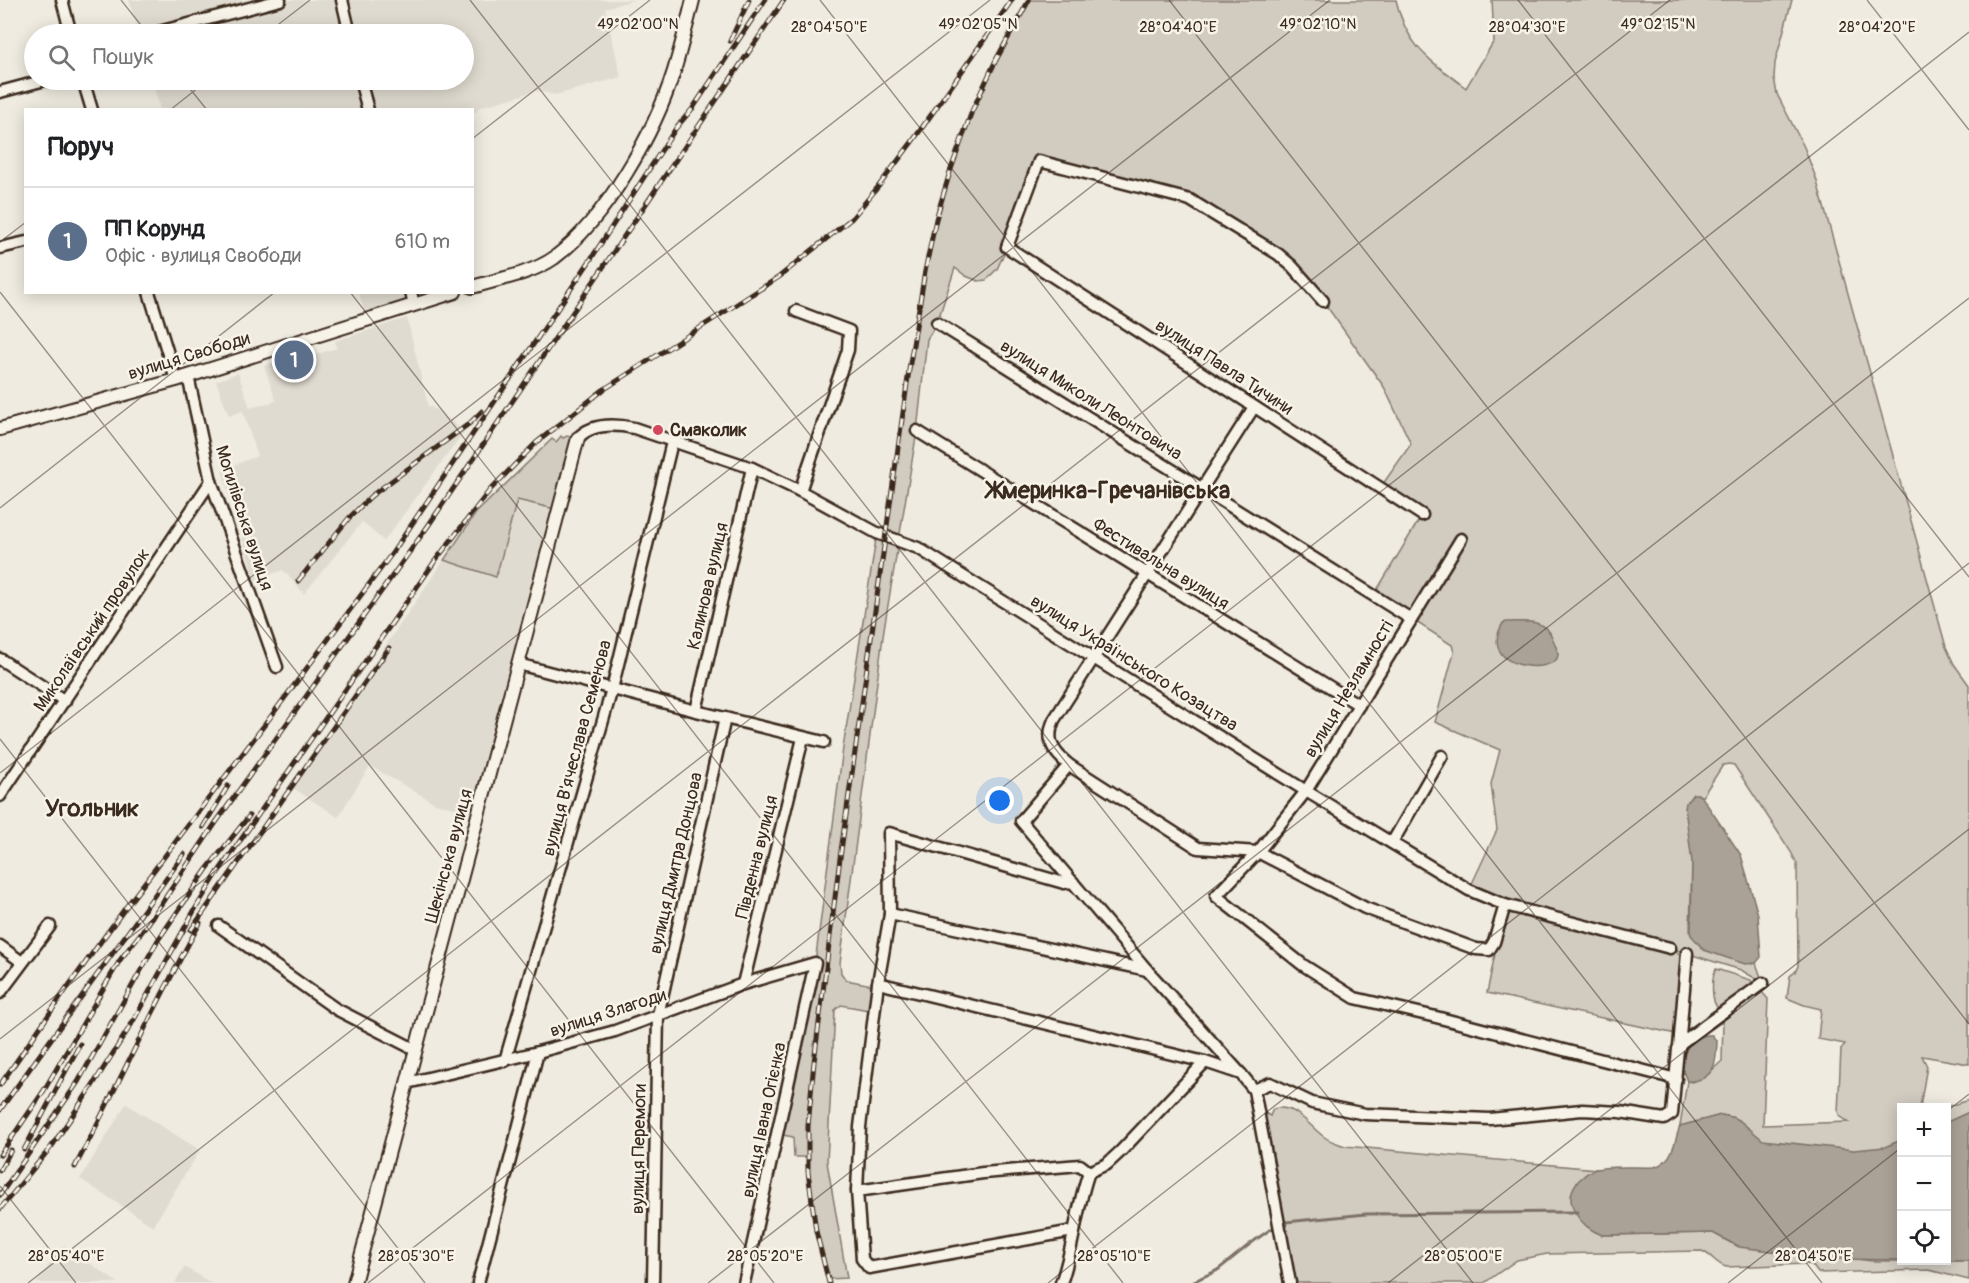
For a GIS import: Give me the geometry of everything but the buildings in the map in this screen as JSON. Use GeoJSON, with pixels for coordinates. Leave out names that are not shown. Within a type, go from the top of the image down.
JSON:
{"type":"FeatureCollection","features":[{"type":"Feature","properties":{"kind":"street"},"geometry":{"type":"LineString","coordinates":[[62,0],[68,24]]}},
{"type":"Feature","properties":{"kind":"street"},"geometry":{"type":"LineString","coordinates":[[189,24],[280,0]]}},
{"type":"Feature","properties":{"kind":"street"},"geometry":{"type":"LineString","coordinates":[[342,0],[348,24]]}},
{"type":"Feature","properties":{"kind":"street"},"geometry":{"type":"LineString","coordinates":[[474,286],[531,270],[554,258],[613,195],[660,106],[674,72],[693,0]]}},
{"type":"Feature","properties":{"kind":"street"},"geometry":{"type":"LineString","coordinates":[[0,92],[24,86]]}},
{"type":"Feature","properties":{"kind":"street"},"geometry":{"type":"LineString","coordinates":[[86,90],[91,108]]}},
{"type":"Feature","properties":{"kind":"street"},"geometry":{"type":"LineString","coordinates":[[363,90],[367,108]]}},
{"type":"Feature","properties":{"kind":"street","name":"вулиця Павла Тичини"},"geometry":{"type":"LineString","coordinates":[[1323,301],[1292,266],[1278,254],[1190,200],[1039,161],[1007,247],[1422,515]]}},
{"type":"Feature","properties":{"kind":"street"},"geometry":{"type":"LineString","coordinates":[[0,248],[24,242]]}},
{"type":"Feature","properties":{"kind":"street","name":"Могилівська вулиця"},"geometry":{"type":"LineString","coordinates":[[150,294],[182,378],[211,482],[277,667]]}},
{"type":"Feature","properties":{"kind":"street","name":"вулиця Свободи"},"geometry":{"type":"LineString","coordinates":[[0,429],[182,378],[413,299],[443,294]]}},
{"type":"Feature","properties":{"kind":"street"},"geometry":{"type":"LineString","coordinates":[[796,311],[849,331],[849,350],[800,490]]}},
{"type":"Feature","properties":{"kind":"street","name":"вулиця Миколи Леонтовича"},"geometry":{"type":"LineString","coordinates":[[937,324],[1411,619]]}},
{"type":"Feature","properties":{"kind":"street"},"geometry":{"type":"LineString","coordinates":[[1254,407],[1146,574],[1050,730],[1050,740],[1054,749],[1069,765],[1198,848],[1257,852],[1365,908],[1476,949],[1489,950],[1494,942],[1505,905]]}},
{"type":"Feature","properties":{"kind":"street","name":"вулиця Українського Козацтва"},"geometry":{"type":"LineString","coordinates":[[578,438],[585,430],[623,425],[752,468],[800,490],[877,533],[918,548],[1306,791],[1469,890],[1505,905],[1670,948]]}},
{"type":"Feature","properties":{"kind":"street","name":"Фестивальна вулиця"},"geometry":{"type":"LineString","coordinates":[[916,431],[1359,705]]}},
{"type":"Feature","properties":{"kind":"street","name":"Шекінська вулиця"},"geometry":{"type":"LineString","coordinates":[[354,1283],[578,438]]}},
{"type":"Feature","properties":{"kind":"street","name":"вулиця В'ячеслава Семенова"},"geometry":{"type":"LineString","coordinates":[[505,1060],[612,689],[672,442]]}},
{"type":"Feature","properties":{"kind":"street","name":"Калинова вулиця"},"geometry":{"type":"LineString","coordinates":[[696,711],[752,468]]}},
{"type":"Feature","properties":{"kind":"street","name":"Миколаївський провулок"},"geometry":{"type":"LineString","coordinates":[[0,796],[211,482]]}},
{"type":"Feature","properties":{"kind":"street","name":"вулиця Незламності"},"geometry":{"type":"LineString","coordinates":[[1461,539],[1306,791],[1257,852],[1216,896],[1303,965],[1355,998],[1676,1079]]}},
{"type":"Feature","properties":{"kind":"street"},"geometry":{"type":"LineString","coordinates":[[0,658],[65,701]]}},
{"type":"Feature","properties":{"kind":"street"},"geometry":{"type":"LineString","coordinates":[[518,664],[824,742]]}},
{"type":"Feature","properties":{"kind":"street","name":"вулиця Дмитра Донцова"},"geometry":{"type":"LineString","coordinates":[[658,1016],[725,718]]}},
{"type":"Feature","properties":{"kind":"street","name":"Південна вулиця"},"geometry":{"type":"LineString","coordinates":[[742,984],[803,738]]}},
{"type":"Feature","properties":{"kind":"street"},"geometry":{"type":"LineString","coordinates":[[1392,843],[1442,756]]}},
{"type":"Feature","properties":{"kind":"street"},"geometry":{"type":"LineString","coordinates":[[1069,765],[1021,821],[1147,970],[1254,1090],[1290,1283]]}},
{"type":"Feature","properties":{"kind":"street"},"geometry":{"type":"LineString","coordinates":[[1072,882],[1064,883],[889,833],[890,914],[878,983],[860,1127],[856,1191],[862,1259],[869,1268],[1073,1231]]}},
{"type":"Feature","properties":{"kind":"street"},"geometry":{"type":"LineString","coordinates":[[890,914],[1147,970]]}},
{"type":"Feature","properties":{"kind":"street"},"geometry":{"type":"LineString","coordinates":[[0,993],[50,926]]}},
{"type":"Feature","properties":{"kind":"street"},"geometry":{"type":"LineString","coordinates":[[219,926],[336,1009],[416,1050]]}},
{"type":"Feature","properties":{"kind":"street"},"geometry":{"type":"LineString","coordinates":[[0,946],[22,962]]}},
{"type":"Feature","properties":{"kind":"street"},"geometry":{"type":"LineString","coordinates":[[1254,1090],[1270,1083],[1312,1104],[1365,1114],[1490,1119],[1582,1110],[1620,1112],[1664,1119],[1672,1114],[1687,953]]}},
{"type":"Feature","properties":{"kind":"street","name":"вулиця Злагоди"},"geometry":{"type":"LineString","coordinates":[[407,1083],[615,1031],[742,984],[815,963]]}},
{"type":"Feature","properties":{"kind":"street","name":"вулиця Івана Огієнка"},"geometry":{"type":"LineString","coordinates":[[744,1283],[815,963]]}},
{"type":"Feature","properties":{"kind":"street"},"geometry":{"type":"LineString","coordinates":[[1678,1048],[1686,1038],[1763,982]]}},
{"type":"Feature","properties":{"kind":"street"},"geometry":{"type":"LineString","coordinates":[[878,983],[1205,1062],[1241,1074]]}},
{"type":"Feature","properties":{"kind":"street","name":"вулиця Перемоги"},"geometry":{"type":"LineString","coordinates":[[653,1283],[658,1016]]}},
{"type":"Feature","properties":{"kind":"street"},"geometry":{"type":"LineString","coordinates":[[478,1283],[538,1052]]}},
{"type":"Feature","properties":{"kind":"street"},"geometry":{"type":"LineString","coordinates":[[1061,1283],[1080,1195],[1089,1172],[1107,1164],[1121,1151],[1205,1062]]}},
{"type":"Feature","properties":{"kind":"street"},"geometry":{"type":"LineString","coordinates":[[856,1191],[983,1173],[1080,1166],[1089,1172]]}},
{"type":"Feature","properties":{"kind":"shaded area"},"geometry":{"type":"Polygon","coordinates":[[[129,0],[634,0],[605,8],[621,77],[556,95],[536,91],[477,108],[478,111],[474,113],[474,108],[160,108],[155,90],[474,90],[474,24],[136,24],[129,0]]]}},
{"type":"Feature","properties":{"kind":"shaded area"},"geometry":{"type":"Polygon","coordinates":[[[1029,0],[1396,0],[1413,42],[1431,61],[1466,88],[1494,41],[1492,0],[1792,0],[1775,63],[1774,78],[1777,94],[1804,147],[1816,178],[1946,647],[1954,664],[1969,685],[1969,1064],[1922,1056],[1927,1066],[1921,1103],[1897,1103],[1897,1149],[1886,1152],[1772,1148],[1727,1116],[1721,1115],[1680,1126],[1687,1081],[1692,1082],[1710,1072],[1722,1061],[1723,1020],[1762,992],[1768,999],[1763,1125],[1848,1122],[1840,1117],[1838,1112],[1841,1049],[1845,1044],[1818,1039],[1821,1009],[1787,998],[1790,976],[1798,966],[1797,864],[1734,765],[1723,765],[1702,797],[1697,794],[1686,803],[1692,862],[1690,930],[1691,935],[1752,964],[1756,963],[1763,983],[1741,970],[1673,949],[1683,957],[1676,1034],[1487,993],[1505,905],[1469,890],[1497,830],[1491,784],[1500,750],[1435,722],[1454,652],[1452,645],[1374,595],[1422,515],[1380,488],[1411,444],[1384,387],[1323,301],[1292,266],[1190,200],[1039,161],[997,269],[986,280],[978,281],[955,268],[937,323],[927,339],[917,431],[884,629],[840,963],[841,973],[846,980],[878,986],[875,1011],[841,1005],[835,1010],[827,1162],[847,1278],[828,1279],[813,1215],[808,1157],[794,1157],[793,1137],[777,1134],[815,963],[843,748],[877,533],[886,536],[932,235],[964,133],[987,78],[1029,0]]]}},
{"type":"Feature","properties":{"kind":"shaded area"},"geometry":{"type":"Polygon","coordinates":[[[359,294],[421,294],[422,297],[364,311],[359,294]]]}},
{"type":"Feature","properties":{"kind":"shaded area"},"geometry":{"type":"Polygon","coordinates":[[[407,318],[428,406],[440,411],[464,432],[384,541],[362,522],[304,594],[283,570],[255,580],[222,470],[257,456],[243,411],[229,416],[216,381],[238,373],[250,408],[276,401],[264,366],[302,353],[305,358],[337,348],[335,341],[407,318]]]}},
{"type":"Feature","properties":{"kind":"shaded area"},"geometry":{"type":"Polygon","coordinates":[[[561,436],[574,438],[555,509],[517,500],[496,577],[444,560],[476,513],[552,439],[556,442],[561,436]]]}},
{"type":"Feature","properties":{"kind":"shaded area"},"geometry":{"type":"Polygon","coordinates":[[[518,499],[555,509],[473,813],[435,803],[370,766],[338,817],[290,786],[444,560],[496,577],[518,499]]]}},
{"type":"Feature","properties":{"kind":"shaded area"},"geometry":{"type":"Polygon","coordinates":[[[1533,622],[1549,631],[1558,655],[1554,661],[1545,665],[1533,666],[1520,665],[1508,659],[1500,651],[1497,639],[1503,623],[1533,622]]]}},
{"type":"Feature","properties":{"kind":"shaded area"},"geometry":{"type":"Polygon","coordinates":[[[1693,794],[1702,797],[1741,855],[1758,915],[1761,957],[1756,963],[1745,964],[1704,950],[1691,935],[1692,862],[1685,808],[1693,794]]]}},
{"type":"Feature","properties":{"kind":"shaded area"},"geometry":{"type":"Polygon","coordinates":[[[1716,969],[1751,980],[1753,985],[1718,1008],[1712,990],[1716,969]]]}},
{"type":"Feature","properties":{"kind":"shaded area"},"geometry":{"type":"Polygon","coordinates":[[[1712,1035],[1717,1042],[1713,1068],[1701,1079],[1687,1081],[1681,1066],[1686,1050],[1696,1039],[1712,1035]]]}},
{"type":"Feature","properties":{"kind":"shaded area"},"geometry":{"type":"Polygon","coordinates":[[[1969,1100],[1969,1120],[1951,1127],[1951,1105],[1969,1100]]]}},
{"type":"Feature","properties":{"kind":"shaded area"},"geometry":{"type":"Polygon","coordinates":[[[126,1104],[200,1150],[153,1226],[80,1179],[126,1104]]]}},
{"type":"Feature","properties":{"kind":"shaded area"},"geometry":{"type":"Polygon","coordinates":[[[1257,1107],[1270,1116],[1273,1109],[1288,1109],[1300,1116],[1325,1138],[1345,1146],[1596,1169],[1581,1190],[1602,1235],[1713,1233],[1731,1243],[1872,1261],[1897,1261],[1897,1265],[1951,1265],[1951,1261],[1969,1261],[1969,1280],[1929,1270],[1818,1273],[1812,1265],[1807,1264],[1726,1267],[1702,1251],[1547,1254],[1517,1260],[1484,1283],[1290,1283],[1257,1107]]]}},
{"type":"Feature","properties":{"kind":"shaded area"},"geometry":{"type":"Polygon","coordinates":[[[1969,1112],[1969,1261],[1951,1261],[1951,1120],[1969,1112]]]}},
{"type":"Feature","properties":{"kind":"shaded area"},"geometry":{"type":"Polygon","coordinates":[[[1721,1115],[1740,1121],[1763,1140],[1854,1150],[1885,1147],[1897,1142],[1897,1260],[1836,1259],[1739,1247],[1713,1233],[1602,1235],[1580,1220],[1572,1205],[1573,1189],[1587,1173],[1599,1168],[1654,1167],[1669,1156],[1680,1126],[1721,1115]]]}},
{"type":"Feature","properties":{"kind":"shaded area"},"geometry":{"type":"Polygon","coordinates":[[[64,1245],[118,1283],[36,1283],[64,1245]]]}},
{"type":"Feature","properties":{"kind":"shaded area"},"geometry":{"type":"Polygon","coordinates":[[[185,1267],[211,1283],[175,1283],[185,1267]]]}},
{"type":"Feature","properties":{"kind":"waterway"},"geometry":{"type":"LineString","coordinates":[[1286,1222],[1366,1214],[1578,1212]]}},
{"type":"Feature","properties":{"kind":"waterway"},"geometry":{"type":"LineString","coordinates":[[1193,1283],[1219,1269],[1273,1228]]}},
{"type":"Feature","properties":{"kind":"railway"},"geometry":{"type":"LineString","coordinates":[[730,41],[749,0]]}},
{"type":"Feature","properties":{"kind":"railway"},"geometry":{"type":"LineString","coordinates":[[0,1085],[126,907],[393,552],[587,265],[676,128],[693,108],[765,0]]}},
{"type":"Feature","properties":{"kind":"railway"},"geometry":{"type":"LineString","coordinates":[[0,1155],[43,1092],[120,960],[428,526],[784,0]]}},
{"type":"Feature","properties":{"kind":"railway"},"geometry":{"type":"LineString","coordinates":[[0,1209],[52,1146],[89,1091],[131,1025],[217,874],[435,561],[490,490],[536,443],[603,390],[779,277],[852,218],[912,142],[1012,0]]}},
{"type":"Feature","properties":{"kind":"railway"},"geometry":{"type":"LineString","coordinates":[[829,1283],[816,1231],[808,1172],[808,1126],[840,858],[910,363],[925,271],[936,219],[950,172],[972,111],[996,60],[1029,0]]}},
{"type":"Feature","properties":{"kind":"railway"},"geometry":{"type":"LineString","coordinates":[[298,581],[349,518],[371,496],[470,423],[482,411]]}},
{"type":"Feature","properties":{"kind":"railway"},"geometry":{"type":"LineString","coordinates":[[191,930],[389,648]]}},
{"type":"Feature","properties":{"kind":"railway"},"geometry":{"type":"LineString","coordinates":[[203,827],[228,786]]}},
{"type":"Feature","properties":{"kind":"railway"},"geometry":{"type":"LineString","coordinates":[[0,1195],[78,1082],[158,940],[207,869],[249,816]]}},
{"type":"Feature","properties":{"kind":"railway"},"geometry":{"type":"LineString","coordinates":[[0,1110],[184,854]]}},
{"type":"Feature","properties":{"kind":"railway"},"geometry":{"type":"LineString","coordinates":[[75,1167],[200,923]]}},
{"type":"Feature","properties":{"kind":"railway"},"geometry":{"type":"LineString","coordinates":[[24,1150],[80,1044]]}},
{"type":"Feature","properties":{"kind":"railway"},"geometry":{"type":"LineString","coordinates":[[0,1170],[11,1150]]}},
{"type":"Feature","properties":{"kind":"place","name":"ПП Корунд"},"geometry":{"type":"Point","coordinates":[294,360]}},
{"type":"Feature","properties":{"kind":"place","name":"Смаколик"},"geometry":{"type":"Point","coordinates":[658,430]}},
{"type":"Feature","properties":{"kind":"district","name":"Жмеринка-Гречанівська"},"geometry":{"type":"Point","coordinates":[1109,490]}},
{"type":"Feature","properties":{"kind":"district","name":"Угольник"},"geometry":{"type":"Point","coordinates":[92,808]}}]}
